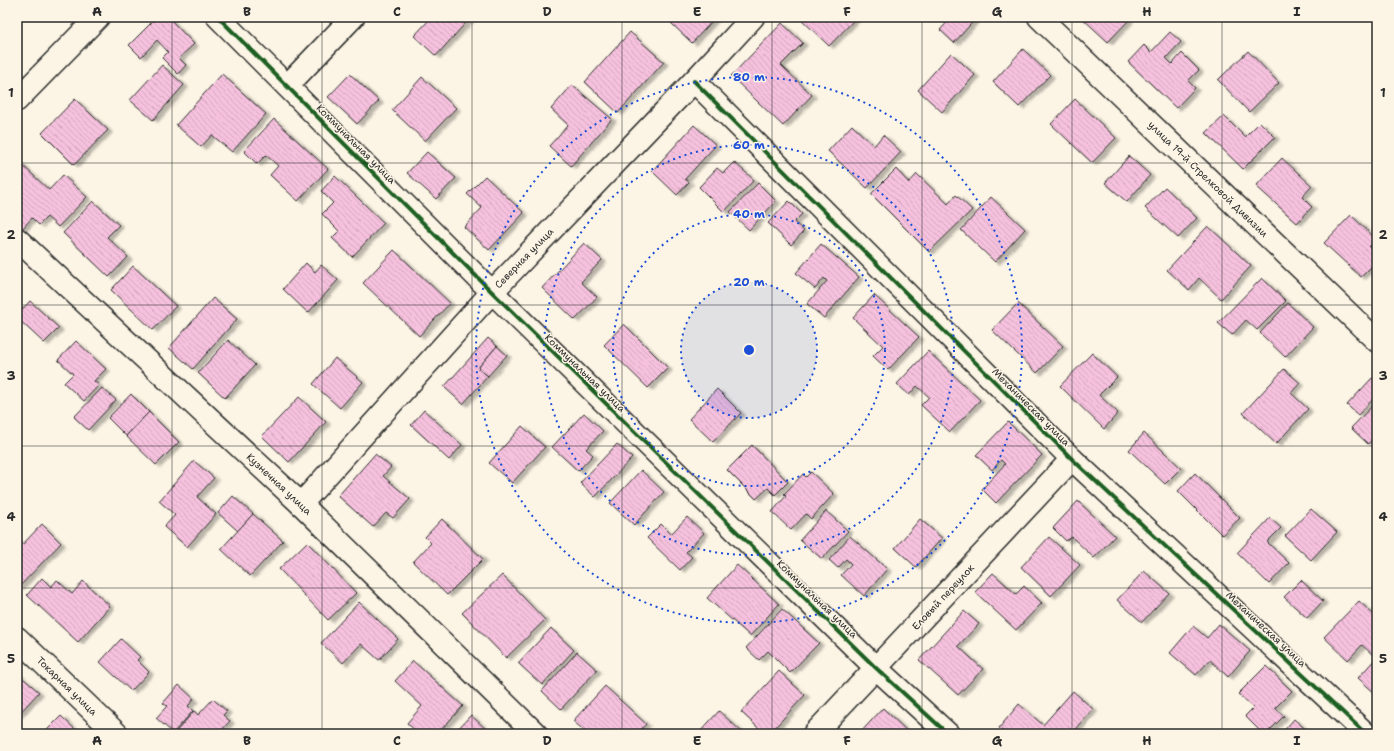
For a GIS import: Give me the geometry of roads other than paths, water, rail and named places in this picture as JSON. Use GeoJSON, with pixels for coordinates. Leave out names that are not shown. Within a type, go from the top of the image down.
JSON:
{"type":"FeatureCollection","features":[{"type":"Feature","properties":{"kind":"street"},"geometry":{"type":"LineString","coordinates":[[17,100],[98,17]]}},
{"type":"Feature","properties":{"kind":"street","name":"Коммунальная улица"},"geometry":{"type":"LineString","coordinates":[[218,17],[492,292],[876,668],[948,734]]}},
{"type":"Feature","properties":{"kind":"street"},"geometry":{"type":"LineString","coordinates":[[287,86],[353,17]]}},
{"type":"Feature","properties":{"kind":"street","name":"Северная улица"},"geometry":{"type":"LineString","coordinates":[[301,504],[492,292],[694,81],[753,17]]}},
{"type":"Feature","properties":{"kind":"street","name":"улица 19-й Стрелковой Дивизии"},"geometry":{"type":"LineString","coordinates":[[1039,17],[1377,341]]}},
{"type":"Feature","properties":{"kind":"street","name":"Механическая улица"},"geometry":{"type":"LineString","coordinates":[[694,81],[1072,459],[1366,734]]}},
{"type":"Feature","properties":{"kind":"street","name":"Кузнечная улица"},"geometry":{"type":"LineString","coordinates":[[17,239],[301,504],[536,734]]}},
{"type":"Feature","properties":{"kind":"street","name":"Еловый переулок"},"geometry":{"type":"LineString","coordinates":[[814,734],[1072,459]]}},
{"type":"Feature","properties":{"kind":"street","name":"Токарная улица"},"geometry":{"type":"LineString","coordinates":[[17,638],[117,734]]}}]}
